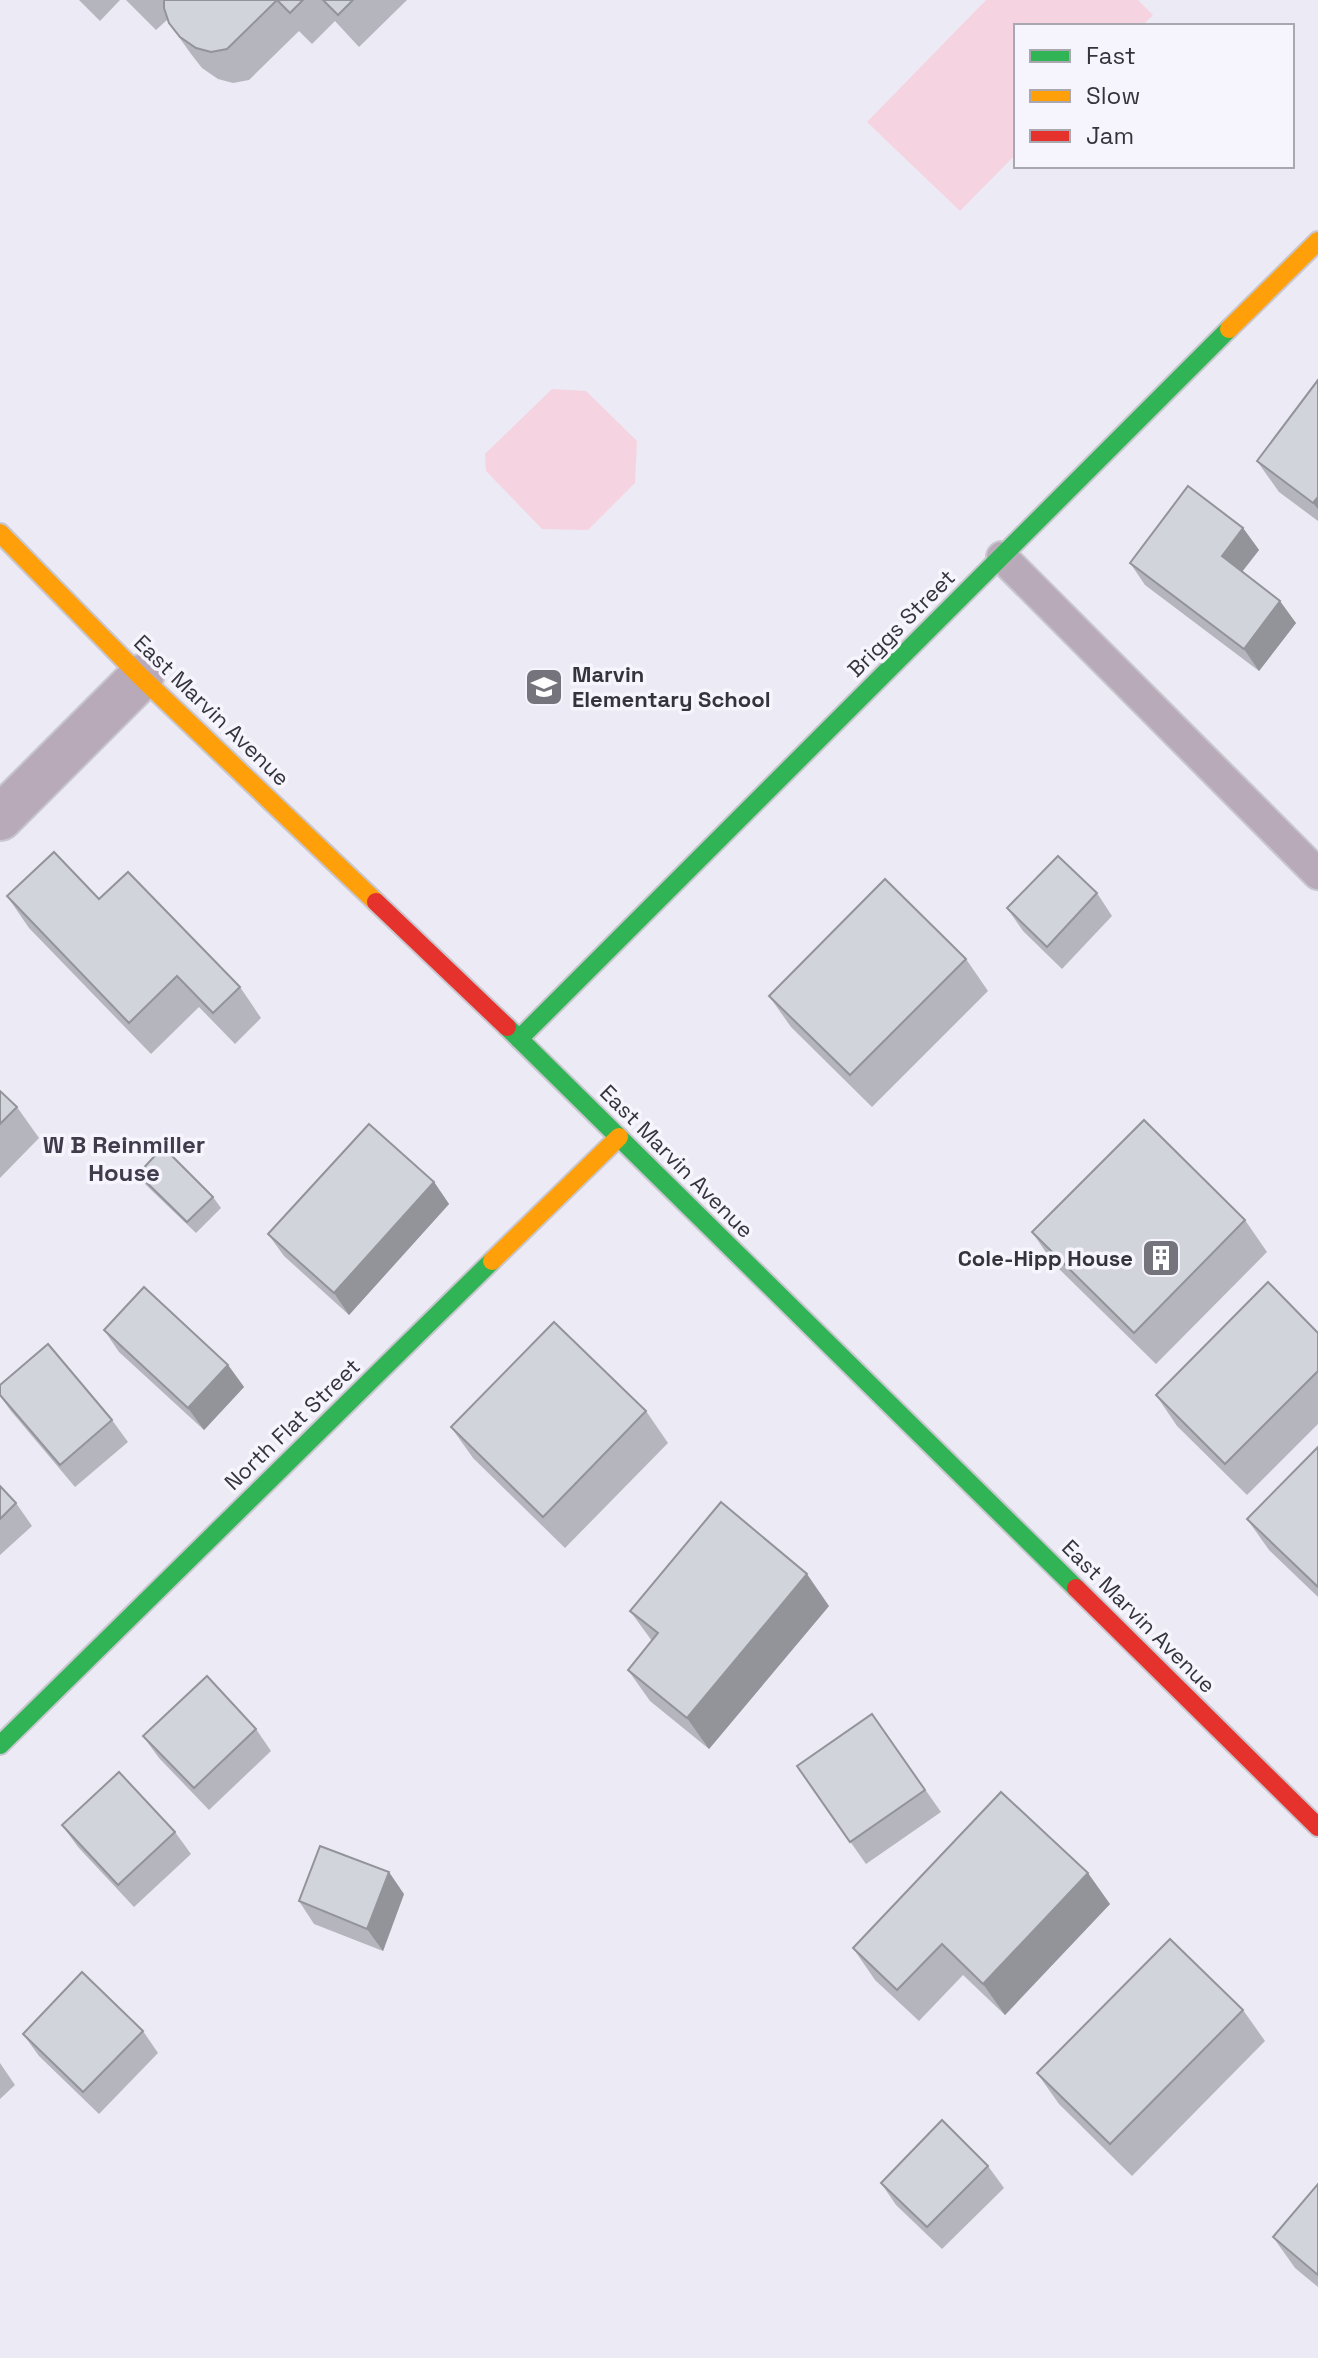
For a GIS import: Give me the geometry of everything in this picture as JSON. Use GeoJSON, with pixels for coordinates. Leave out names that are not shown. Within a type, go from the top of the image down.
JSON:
{"type":"FeatureCollection","features":[{"type":"Feature","properties":{"kind":"street","name":"Briggs Street"},"geometry":{"type":"LineString","coordinates":[[519,1039],[1318,241]]}},
{"type":"Feature","properties":{"kind":"street","name":"East Marvin Avenue"},"geometry":{"type":"LineString","coordinates":[[0,533],[141,677],[519,1039],[1318,1827]]}},
{"type":"Feature","properties":{"kind":"street"},"geometry":{"type":"LineString","coordinates":[[0,818],[141,677]]}},
{"type":"Feature","properties":{"kind":"street","name":"North Flat Street"},"geometry":{"type":"LineString","coordinates":[[0,1745],[619,1137]]}},
{"type":"Feature","properties":{"kind":"lane"},"geometry":{"type":"LineString","coordinates":[[1002,557],[1318,874]]}},
{"type":"Feature","properties":{"kind":"shaded area"},"geometry":{"type":"Polygon","coordinates":[[[986,0],[1138,0],[1153,15],[1144,24],[1014,24],[1014,156],[960,211],[867,122],[986,0]]]}},
{"type":"Feature","properties":{"kind":"shaded area"},"geometry":{"type":"Polygon","coordinates":[[[552,389],[586,391],[637,441],[635,483],[588,530],[542,529],[486,471],[485,454],[552,389]]]}},
{"type":"Feature","properties":{"kind":"building"},"geometry":{"type":"Polygon","coordinates":[[[164,0],[277,0],[227,49],[211,52],[196,48],[180,37],[169,23],[164,0]]]}},
{"type":"Feature","properties":{"kind":"building"},"geometry":{"type":"Polygon","coordinates":[[[277,0],[303,0],[290,13],[277,0]]]}},
{"type":"Feature","properties":{"kind":"building"},"geometry":{"type":"Polygon","coordinates":[[[323,0],[353,0],[338,15],[323,0]]]}},
{"type":"Feature","properties":{"kind":"building"},"geometry":{"type":"Polygon","coordinates":[[[1318,380],[1318,497],[1313,503],[1257,461],[1318,380]]]}},
{"type":"Feature","properties":{"kind":"building"},"geometry":{"type":"Polygon","coordinates":[[[1188,486],[1243,528],[1222,556],[1280,601],[1244,649],[1130,563],[1188,486]]]}},
{"type":"Feature","properties":{"kind":"building"},"geometry":{"type":"Polygon","coordinates":[[[54,852],[99,899],[128,872],[240,987],[213,1013],[177,976],[129,1023],[7,896],[54,852]]]}},
{"type":"Feature","properties":{"kind":"building"},"geometry":{"type":"Polygon","coordinates":[[[1058,856],[1097,893],[1047,947],[1007,908],[1058,856]]]}},
{"type":"Feature","properties":{"kind":"building"},"geometry":{"type":"Polygon","coordinates":[[[885,879],[966,959],[850,1075],[769,996],[885,879]]]}},
{"type":"Feature","properties":{"kind":"building"},"geometry":{"type":"Polygon","coordinates":[[[0,1091],[17,1107],[0,1124],[0,1091]]]}},
{"type":"Feature","properties":{"kind":"building","name":"Cole-Hipp House"},"geometry":{"type":"Polygon","coordinates":[[[1144,1120],[1245,1220],[1134,1333],[1032,1232],[1144,1120]]]}},
{"type":"Feature","properties":{"kind":"building"},"geometry":{"type":"Polygon","coordinates":[[[369,1124],[434,1182],[334,1293],[268,1234],[369,1124]]]}},
{"type":"Feature","properties":{"kind":"building"},"geometry":{"type":"Polygon","coordinates":[[[163,1147],[213,1197],[187,1222],[138,1174],[163,1147]]]}},
{"type":"Feature","properties":{"kind":"building"},"geometry":{"type":"Polygon","coordinates":[[[1268,1282],[1318,1333],[1318,1371],[1225,1464],[1156,1395],[1268,1282]]]}},
{"type":"Feature","properties":{"kind":"building"},"geometry":{"type":"Polygon","coordinates":[[[144,1287],[228,1365],[188,1408],[104,1330],[144,1287]]]}},
{"type":"Feature","properties":{"kind":"building"},"geometry":{"type":"Polygon","coordinates":[[[554,1322],[646,1411],[543,1517],[451,1427],[554,1322]]]}},
{"type":"Feature","properties":{"kind":"building"},"geometry":{"type":"Polygon","coordinates":[[[48,1344],[112,1420],[60,1465],[0,1395],[0,1385],[48,1344]]]}},
{"type":"Feature","properties":{"kind":"building"},"geometry":{"type":"Polygon","coordinates":[[[1318,1447],[1318,1587],[1247,1519],[1318,1447]]]}},
{"type":"Feature","properties":{"kind":"building"},"geometry":{"type":"Polygon","coordinates":[[[0,1486],[16,1503],[0,1519],[0,1486]]]}},
{"type":"Feature","properties":{"kind":"building"},"geometry":{"type":"Polygon","coordinates":[[[721,1502],[807,1574],[687,1718],[628,1670],[658,1633],[630,1611],[721,1502]]]}},
{"type":"Feature","properties":{"kind":"building"},"geometry":{"type":"Polygon","coordinates":[[[207,1676],[256,1729],[194,1788],[143,1736],[207,1676]]]}},
{"type":"Feature","properties":{"kind":"building"},"geometry":{"type":"Polygon","coordinates":[[[872,1714],[925,1790],[850,1842],[797,1766],[872,1714]]]}},
{"type":"Feature","properties":{"kind":"building"},"geometry":{"type":"Polygon","coordinates":[[[119,1772],[175,1832],[118,1885],[62,1825],[119,1772]]]}},
{"type":"Feature","properties":{"kind":"building"},"geometry":{"type":"Polygon","coordinates":[[[1001,1792],[1088,1873],[983,1984],[942,1944],[897,1990],[853,1948],[1001,1792]]]}},
{"type":"Feature","properties":{"kind":"building"},"geometry":{"type":"Polygon","coordinates":[[[320,1846],[389,1872],[367,1929],[299,1901],[320,1846]]]}},
{"type":"Feature","properties":{"kind":"building"},"geometry":{"type":"Polygon","coordinates":[[[1170,1939],[1243,2010],[1110,2144],[1037,2073],[1170,1939]]]}},
{"type":"Feature","properties":{"kind":"building"},"geometry":{"type":"Polygon","coordinates":[[[82,1972],[143,2031],[83,2092],[23,2034],[82,1972]]]}},
{"type":"Feature","properties":{"kind":"building"},"geometry":{"type":"Polygon","coordinates":[[[942,2120],[988,2166],[927,2227],[881,2183],[942,2120]]]}},
{"type":"Feature","properties":{"kind":"building"},"geometry":{"type":"Polygon","coordinates":[[[1318,2184],[1318,2275],[1273,2237],[1318,2184]]]}},
{"type":"Feature","properties":{"kind":"traffic: fast"},"geometry":{"type":"LineString","coordinates":[[519,1039],[1229,329]]}},
{"type":"Feature","properties":{"kind":"traffic: fast"},"geometry":{"type":"LineString","coordinates":[[507,1027],[1076,1588]]}},
{"type":"Feature","properties":{"kind":"traffic: fast"},"geometry":{"type":"LineString","coordinates":[[0,1745],[492,1261]]}},
{"type":"Feature","properties":{"kind":"traffic: slow"},"geometry":{"type":"LineString","coordinates":[[1229,329],[1318,241]]}},
{"type":"Feature","properties":{"kind":"traffic: slow"},"geometry":{"type":"LineString","coordinates":[[0,533],[141,677],[376,902]]}},
{"type":"Feature","properties":{"kind":"traffic: slow"},"geometry":{"type":"LineString","coordinates":[[492,1261],[619,1137]]}},
{"type":"Feature","properties":{"kind":"traffic: jam"},"geometry":{"type":"LineString","coordinates":[[376,902],[507,1027]]}},
{"type":"Feature","properties":{"kind":"traffic: jam"},"geometry":{"type":"LineString","coordinates":[[1076,1588],[1318,1827]]}},
{"type":"Feature","properties":{"kind":"place","name":"Marvin Elementary School"},"geometry":{"type":"Point","coordinates":[544,687]}},
{"type":"Feature","properties":{"kind":"place","name":"Cole-Hipp House"},"geometry":{"type":"Point","coordinates":[1161,1258]}},
{"type":"Feature","properties":{"kind":"district","name":"W B Reinmiller House"},"geometry":{"type":"Point","coordinates":[124,1159]}}]}
